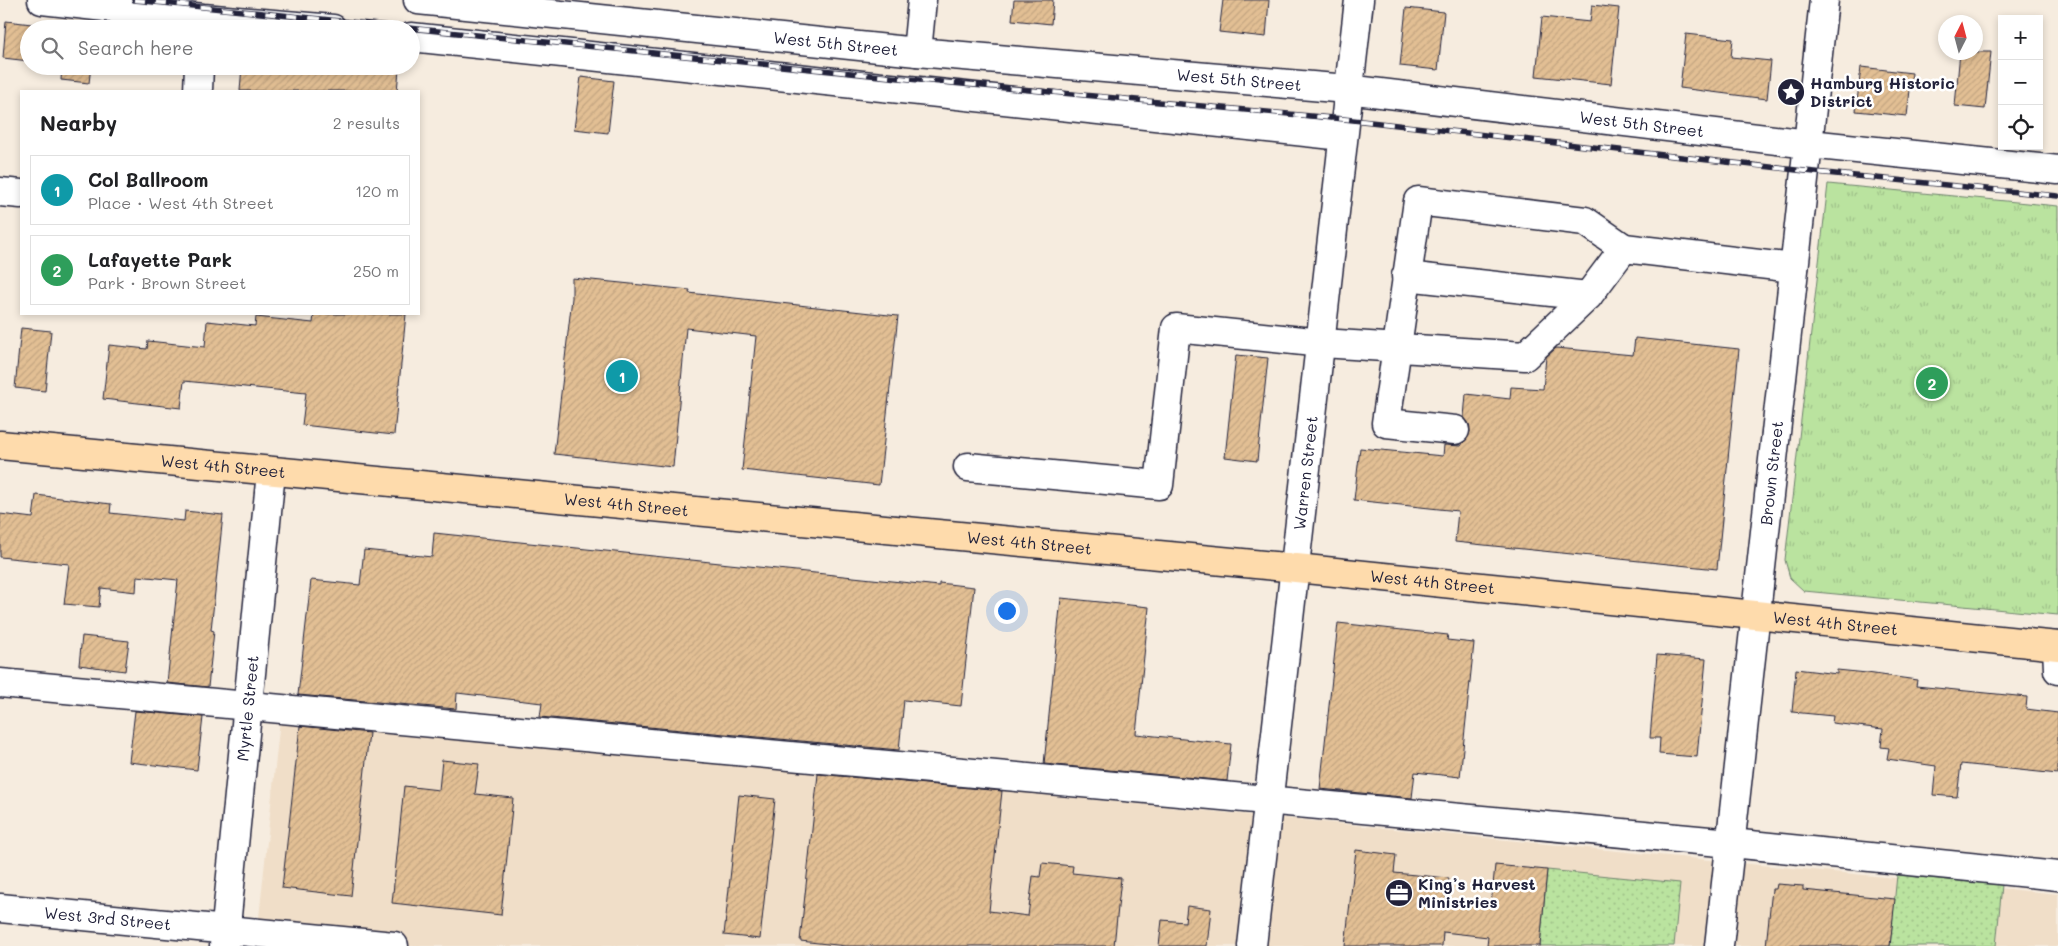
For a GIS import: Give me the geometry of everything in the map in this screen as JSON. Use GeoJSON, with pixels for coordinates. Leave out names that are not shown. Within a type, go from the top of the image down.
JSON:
{"type":"FeatureCollection","features":[{"type":"Feature","properties":{"kind":"main road","name":"West 4th Street"},"geometry":{"type":"LineString","coordinates":[[0,445],[1296,568],[1756,617],[2058,654]]}},
{"type":"Feature","properties":{"kind":"street"},"geometry":{"type":"LineString","coordinates":[[42,0],[182,20]]}},
{"type":"Feature","properties":{"kind":"street","name":"West 5th Street"},"geometry":{"type":"LineString","coordinates":[[418,0],[917,52],[1347,89],[1808,144],[2058,170]]}},
{"type":"Feature","properties":{"kind":"street"},"geometry":{"type":"LineString","coordinates":[[917,52],[922,0]]}},
{"type":"Feature","properties":{"kind":"street","name":"Warren Street"},"geometry":{"type":"LineString","coordinates":[[1252,946],[1322,342],[1347,89],[1359,0]]}},
{"type":"Feature","properties":{"kind":"street","name":"Brown Street"},"geometry":{"type":"LineString","coordinates":[[1719,946],[1824,0]]}},
{"type":"Feature","properties":{"kind":"street"},"geometry":{"type":"LineString","coordinates":[[420,38],[1343,136]]}},
{"type":"Feature","properties":{"kind":"street"},"geometry":{"type":"LineString","coordinates":[[198,90],[199,75]]}},
{"type":"Feature","properties":{"kind":"street"},"geometry":{"type":"LineString","coordinates":[[0,192],[20,194]]}},
{"type":"Feature","properties":{"kind":"street"},"geometry":{"type":"LineString","coordinates":[[1455,430],[1386,423],[1395,347],[1418,202],[1585,222],[1624,248],[1794,268]]}},
{"type":"Feature","properties":{"kind":"street"},"geometry":{"type":"LineString","coordinates":[[968,468],[1159,485],[1176,328],[1322,342],[1525,356],[1588,296],[1624,248]]}},
{"type":"Feature","properties":{"kind":"street"},"geometry":{"type":"LineString","coordinates":[[1406,276],[1588,296]]}},
{"type":"Feature","properties":{"kind":"street","name":"Myrtle Street"},"geometry":{"type":"LineString","coordinates":[[225,938],[271,472]]}},
{"type":"Feature","properties":{"kind":"street"},"geometry":{"type":"LineString","coordinates":[[0,682],[1731,843],[2058,876]]}},
{"type":"Feature","properties":{"kind":"street","name":"West 3rd Street"},"geometry":{"type":"LineString","coordinates":[[0,908],[225,938],[394,946]]}},
{"type":"Feature","properties":{"kind":"shaded area"},"geometry":{"type":"Polygon","coordinates":[[[280,720],[2058,894],[2058,946],[256,946],[280,720]]]}},
{"type":"Feature","properties":{"kind":"green space"},"geometry":{"type":"Polygon","coordinates":[[[1828,184],[2058,206],[2058,615],[1804,591],[1790,578],[1785,560],[1828,184]]]}},
{"type":"Feature","properties":{"kind":"green space"},"geometry":{"type":"Polygon","coordinates":[[[1547,870],[1680,883],[1674,946],[1540,946],[1547,870]]]}},
{"type":"Feature","properties":{"kind":"green space"},"geometry":{"type":"Polygon","coordinates":[[[1897,875],[2002,885],[1996,946],[1890,946],[1897,875]]]}},
{"type":"Feature","properties":{"kind":"building"},"geometry":{"type":"Polygon","coordinates":[[[1014,0],[1053,0],[1051,24],[1012,20],[1014,0]]]}},
{"type":"Feature","properties":{"kind":"building"},"geometry":{"type":"Polygon","coordinates":[[[1223,0],[1269,0],[1266,37],[1219,32],[1223,0]]]}},
{"type":"Feature","properties":{"kind":"building"},"geometry":{"type":"Polygon","coordinates":[[[1592,5],[1619,8],[1611,84],[1536,76],[1542,17],[1590,22],[1592,5]]]}},
{"type":"Feature","properties":{"kind":"building"},"geometry":{"type":"Polygon","coordinates":[[[1406,8],[1444,12],[1438,70],[1400,66],[1406,8]]]}},
{"type":"Feature","properties":{"kind":"building"},"geometry":{"type":"Polygon","coordinates":[[[6,21],[20,23],[20,60],[3,58],[6,21]]]}},
{"type":"Feature","properties":{"kind":"building"},"geometry":{"type":"Polygon","coordinates":[[[1686,34],[1733,39],[1731,57],[1771,61],[1767,99],[1680,88],[1686,34]]]}},
{"type":"Feature","properties":{"kind":"building"},"geometry":{"type":"Polygon","coordinates":[[[1983,52],[1991,52],[1985,109],[1955,106],[1959,60],[1983,60],[1983,52]]]}},
{"type":"Feature","properties":{"kind":"building"},"geometry":{"type":"Polygon","coordinates":[[[1861,67],[1912,73],[1907,116],[1856,111],[1861,67]]]}},
{"type":"Feature","properties":{"kind":"building"},"geometry":{"type":"Polygon","coordinates":[[[61,75],[90,75],[89,83],[61,80],[61,75]]]}},
{"type":"Feature","properties":{"kind":"building"},"geometry":{"type":"Polygon","coordinates":[[[241,75],[399,75],[397,90],[240,90],[241,75]]]}},
{"type":"Feature","properties":{"kind":"building"},"geometry":{"type":"Polygon","coordinates":[[[581,77],[614,81],[608,133],[574,129],[581,77]]]}},
{"type":"Feature","properties":{"kind":"building"},"geometry":{"type":"Polygon","coordinates":[[[572,278],[690,290],[689,293],[898,316],[879,485],[742,470],[756,336],[686,328],[673,467],[554,454],[572,298],[572,278]]]}},
{"type":"Feature","properties":{"kind":"building"},"geometry":{"type":"Polygon","coordinates":[[[314,315],[406,315],[394,435],[302,425],[306,393],[184,381],[181,408],[103,399],[109,345],[147,349],[148,341],[205,347],[207,321],[255,326],[256,317],[313,323],[314,315]]]}},
{"type":"Feature","properties":{"kind":"building"},"geometry":{"type":"Polygon","coordinates":[[[21,328],[51,331],[45,391],[15,388],[21,328]]]}},
{"type":"Feature","properties":{"kind":"building"},"geometry":{"type":"Polygon","coordinates":[[[1635,338],[1739,349],[1717,569],[1455,542],[1458,511],[1354,500],[1360,448],[1443,456],[1444,445],[1461,446],[1470,432],[1469,424],[1464,417],[1466,394],[1510,399],[1511,387],[1543,389],[1546,357],[1556,348],[1633,355],[1635,338]]]}},
{"type":"Feature","properties":{"kind":"building"},"geometry":{"type":"Polygon","coordinates":[[[1236,355],[1268,358],[1257,461],[1225,457],[1236,355]]]}},
{"type":"Feature","properties":{"kind":"building"},"geometry":{"type":"Polygon","coordinates":[[[36,495],[111,504],[110,513],[184,521],[185,511],[223,515],[211,630],[214,631],[208,687],[167,683],[178,580],[137,576],[136,592],[101,588],[99,607],[64,604],[69,564],[0,557],[0,514],[33,518],[36,495]]]}},
{"type":"Feature","properties":{"kind":"building"},"geometry":{"type":"Polygon","coordinates":[[[434,533],[939,586],[939,583],[974,587],[961,706],[904,700],[899,750],[540,717],[542,703],[457,693],[456,709],[298,695],[311,580],[360,585],[364,550],[432,557],[434,533]]]}},
{"type":"Feature","properties":{"kind":"building"},"geometry":{"type":"Polygon","coordinates":[[[1061,598],[1149,607],[1136,734],[1231,744],[1227,781],[1044,764],[1061,598]]]}},
{"type":"Feature","properties":{"kind":"building"},"geometry":{"type":"Polygon","coordinates":[[[1338,623],[1448,635],[1447,640],[1474,643],[1460,777],[1415,772],[1412,798],[1320,789],[1338,623]]]}},
{"type":"Feature","properties":{"kind":"building"},"geometry":{"type":"Polygon","coordinates":[[[82,636],[129,641],[125,671],[79,665],[82,636]]]}},
{"type":"Feature","properties":{"kind":"building"},"geometry":{"type":"Polygon","coordinates":[[[1657,655],[1706,659],[1697,757],[1659,754],[1660,738],[1650,738],[1657,655]]]}},
{"type":"Feature","properties":{"kind":"building"},"geometry":{"type":"Polygon","coordinates":[[[1796,669],[1837,674],[1837,670],[1867,673],[1917,680],[1916,686],[2027,697],[2026,709],[2058,713],[2058,774],[1961,764],[1957,797],[1933,795],[1936,766],[1887,759],[1889,748],[1881,747],[1883,729],[1832,723],[1833,716],[1792,712],[1796,669]]]}},
{"type":"Feature","properties":{"kind":"building"},"geometry":{"type":"Polygon","coordinates":[[[135,711],[203,717],[197,770],[129,762],[135,711]]]}},
{"type":"Feature","properties":{"kind":"building"},"geometry":{"type":"Polygon","coordinates":[[[300,726],[369,733],[351,896],[282,888],[300,726]]]}},
{"type":"Feature","properties":{"kind":"building"},"geometry":{"type":"Polygon","coordinates":[[[442,760],[479,764],[475,794],[513,798],[501,915],[392,903],[404,786],[439,790],[442,760]]]}},
{"type":"Feature","properties":{"kind":"building"},"geometry":{"type":"Polygon","coordinates":[[[818,774],[1002,791],[989,911],[1028,916],[1033,876],[1040,877],[1042,863],[1073,866],[1072,873],[1121,878],[1114,946],[846,946],[800,941],[818,774]]]}},
{"type":"Feature","properties":{"kind":"building"},"geometry":{"type":"Polygon","coordinates":[[[739,795],[775,799],[760,939],[724,935],[739,795]]]}},
{"type":"Feature","properties":{"kind":"building","name":"King’s Harvest Ministries"},"geometry":{"type":"Polygon","coordinates":[[[1356,850],[1396,855],[1394,873],[1449,878],[1446,899],[1491,905],[1495,865],[1547,870],[1540,946],[1487,946],[1488,937],[1443,932],[1442,946],[1345,946],[1356,850]]]}},
{"type":"Feature","properties":{"kind":"building"},"geometry":{"type":"Polygon","coordinates":[[[1777,884],[1803,886],[1803,890],[1895,899],[1890,946],[1766,946],[1772,889],[1776,889],[1777,884]]]}},
{"type":"Feature","properties":{"kind":"building"},"geometry":{"type":"Polygon","coordinates":[[[1187,906],[1211,909],[1207,946],[1159,946],[1162,920],[1185,922],[1187,906]]]}},
{"type":"Feature","properties":{"kind":"railway"},"geometry":{"type":"LineString","coordinates":[[134,0],[330,20]]}},
{"type":"Feature","properties":{"kind":"railway"},"geometry":{"type":"LineString","coordinates":[[420,29],[919,80],[1344,119],[1805,171],[2058,196]]}},
{"type":"Feature","properties":{"kind":"place","name":"Hamburg Historic District"},"geometry":{"type":"Point","coordinates":[1791,92]}},
{"type":"Feature","properties":{"kind":"place","name":"Col Ballroom"},"geometry":{"type":"Point","coordinates":[622,376]}},
{"type":"Feature","properties":{"kind":"place","name":"Lafayette Park"},"geometry":{"type":"Point","coordinates":[1932,383]}},
{"type":"Feature","properties":{"kind":"place","name":"King’s Harvest Ministries"},"geometry":{"type":"Point","coordinates":[1399,893]}}]}
